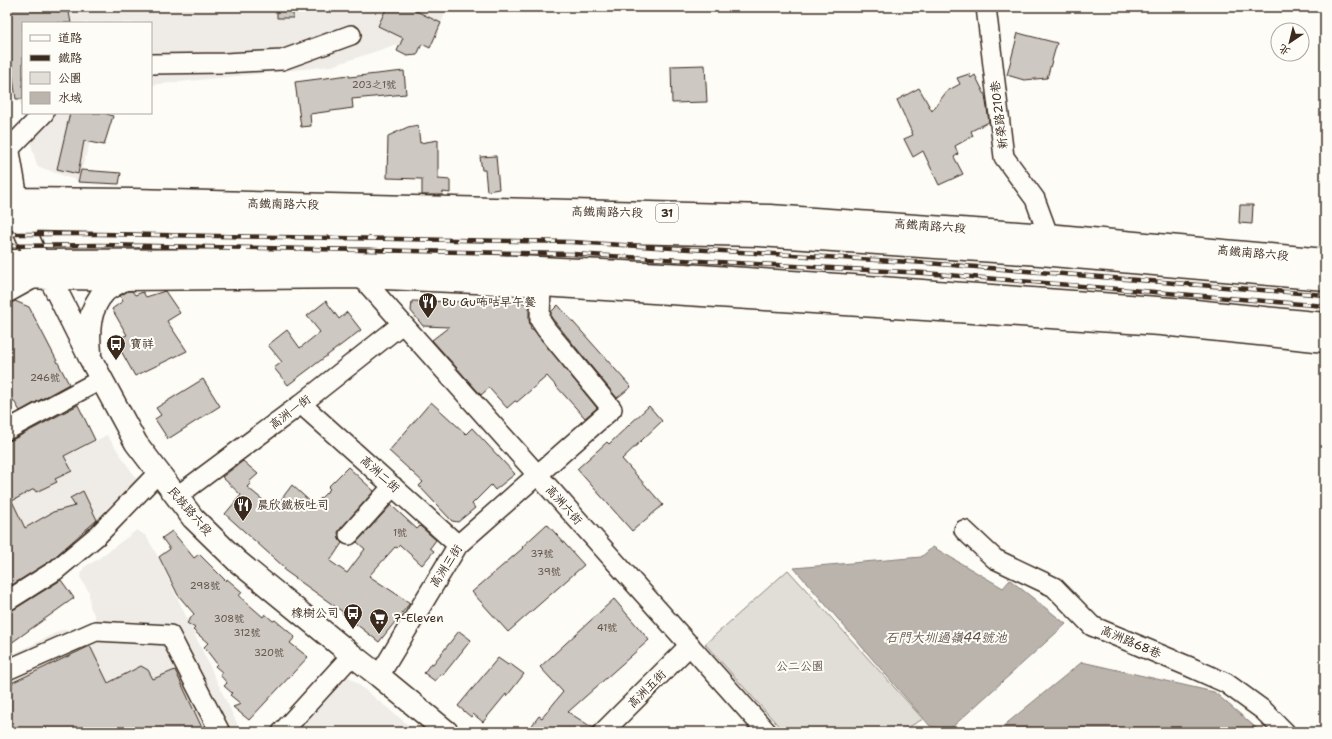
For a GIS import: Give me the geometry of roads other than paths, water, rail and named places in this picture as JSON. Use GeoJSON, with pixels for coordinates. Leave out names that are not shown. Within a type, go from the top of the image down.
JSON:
{"type":"FeatureCollection","features":[{"type":"Feature","properties":{"kind":"main road","name":"民族路六段"},"geometry":{"type":"LineString","coordinates":[[7,148],[11,208],[41,272],[102,379],[136,443],[176,497],[193,518],[237,561],[446,732]]}},
{"type":"Feature","properties":{"kind":"main road","name":"高鐵南路六段"},"geometry":{"type":"LineString","coordinates":[[11,208],[133,200],[770,216],[1047,235],[1325,260]]}},
{"type":"Feature","properties":{"kind":"main road","name":"高鐵南路六段"},"geometry":{"type":"LineString","coordinates":[[11,208],[759,235],[1040,254],[1325,279]]}},
{"type":"Feature","properties":{"kind":"main road"},"geometry":{"type":"LineString","coordinates":[[759,235],[828,219]]}},
{"type":"Feature","properties":{"kind":"main road"},"geometry":{"type":"LineString","coordinates":[[7,277],[41,272],[369,260],[685,275],[853,286],[1185,310],[1325,324]]}},
{"type":"Feature","properties":{"kind":"main road"},"geometry":{"type":"LineString","coordinates":[[7,261],[41,272],[124,279],[361,277],[541,285],[1162,324],[1325,341]]}},
{"type":"Feature","properties":{"kind":"main road"},"geometry":{"type":"LineString","coordinates":[[90,358],[88,331],[91,315],[106,291],[124,279]]}},
{"type":"Feature","properties":{"kind":"main road"},"geometry":{"type":"LineString","coordinates":[[767,298],[853,286]]}},
{"type":"Feature","properties":{"kind":"street","name":"新榮路210巷"},"geometry":{"type":"LineString","coordinates":[[986,7],[1004,157],[1035,199],[1047,235]]}},
{"type":"Feature","properties":{"kind":"street"},"geometry":{"type":"LineString","coordinates":[[152,64],[225,63],[282,60],[352,35]]}},
{"type":"Feature","properties":{"kind":"street"},"geometry":{"type":"LineString","coordinates":[[7,148],[43,114]]}},
{"type":"Feature","properties":{"kind":"street"},"geometry":{"type":"LineString","coordinates":[[7,293],[41,272]]}},
{"type":"Feature","properties":{"kind":"street","name":"高洲六街"},"geometry":{"type":"LineString","coordinates":[[361,277],[767,732]]}},
{"type":"Feature","properties":{"kind":"street","name":"高洲三街"},"geometry":{"type":"LineString","coordinates":[[379,676],[458,545],[612,409],[540,320],[541,285]]}},
{"type":"Feature","properties":{"kind":"street","name":"高洲一街"},"geometry":{"type":"LineString","coordinates":[[176,497],[301,404],[402,324]]}},
{"type":"Feature","properties":{"kind":"street"},"geometry":{"type":"LineString","coordinates":[[7,430],[102,379]]}},
{"type":"Feature","properties":{"kind":"street","name":"高洲二街"},"geometry":{"type":"LineString","coordinates":[[301,404],[458,545]]}},
{"type":"Feature","properties":{"kind":"street"},"geometry":{"type":"LineString","coordinates":[[7,601],[56,570],[98,535],[158,473]]}},
{"type":"Feature","properties":{"kind":"street"},"geometry":{"type":"LineString","coordinates":[[349,535],[393,486]]}},
{"type":"Feature","properties":{"kind":"street","name":"高洲路68巷"},"geometry":{"type":"LineString","coordinates":[[964,530],[995,559],[1054,587],[1092,626],[1226,683],[1263,710],[1284,732]]}},
{"type":"Feature","properties":{"kind":"street"},"geometry":{"type":"LineString","coordinates":[[7,670],[96,631],[170,635],[220,732]]}},
{"type":"Feature","properties":{"kind":"street","name":"高洲五街"},"geometry":{"type":"LineString","coordinates":[[603,732],[690,645]]}},
{"type":"Feature","properties":{"kind":"street"},"geometry":{"type":"LineString","coordinates":[[282,732],[352,655]]}},
{"type":"Feature","properties":{"kind":"water","name":"石門大圳過嶺44號池"},"geometry":{"type":"Polygon","coordinates":[[[933,547],[1003,588],[1010,580],[1066,624],[949,730],[930,726],[794,568],[921,557],[933,547]]]}},
{"type":"Feature","properties":{"kind":"water"},"geometry":{"type":"Polygon","coordinates":[[[1082,662],[1214,692],[1261,732],[996,732],[1082,662]]]}},
{"type":"Feature","properties":{"kind":"railway"},"geometry":{"type":"LineString","coordinates":[[7,234],[100,234],[572,242],[927,263],[1325,295]]}},
{"type":"Feature","properties":{"kind":"railway"},"geometry":{"type":"LineString","coordinates":[[7,246],[100,245],[572,254],[924,273],[1325,306]]}},
{"type":"Feature","properties":{"kind":"place","name":"Bu Gu咘咕早午餐"},"geometry":{"type":"Point","coordinates":[428,319]}},
{"type":"Feature","properties":{"kind":"place","name":"寶祥"},"geometry":{"type":"Point","coordinates":[116,361]}},
{"type":"Feature","properties":{"kind":"place","name":"晨欣鐵板吐司"},"geometry":{"type":"Point","coordinates":[243,522]}},
{"type":"Feature","properties":{"kind":"place","name":"橡樹公司"},"geometry":{"type":"Point","coordinates":[353,630]}},
{"type":"Feature","properties":{"kind":"place","name":"7-Eleven"},"geometry":{"type":"Point","coordinates":[379,635]}},
{"type":"Feature","properties":{"kind":"park label","name":"公二公園"},"geometry":{"type":"Point","coordinates":[800,666]}}]}
